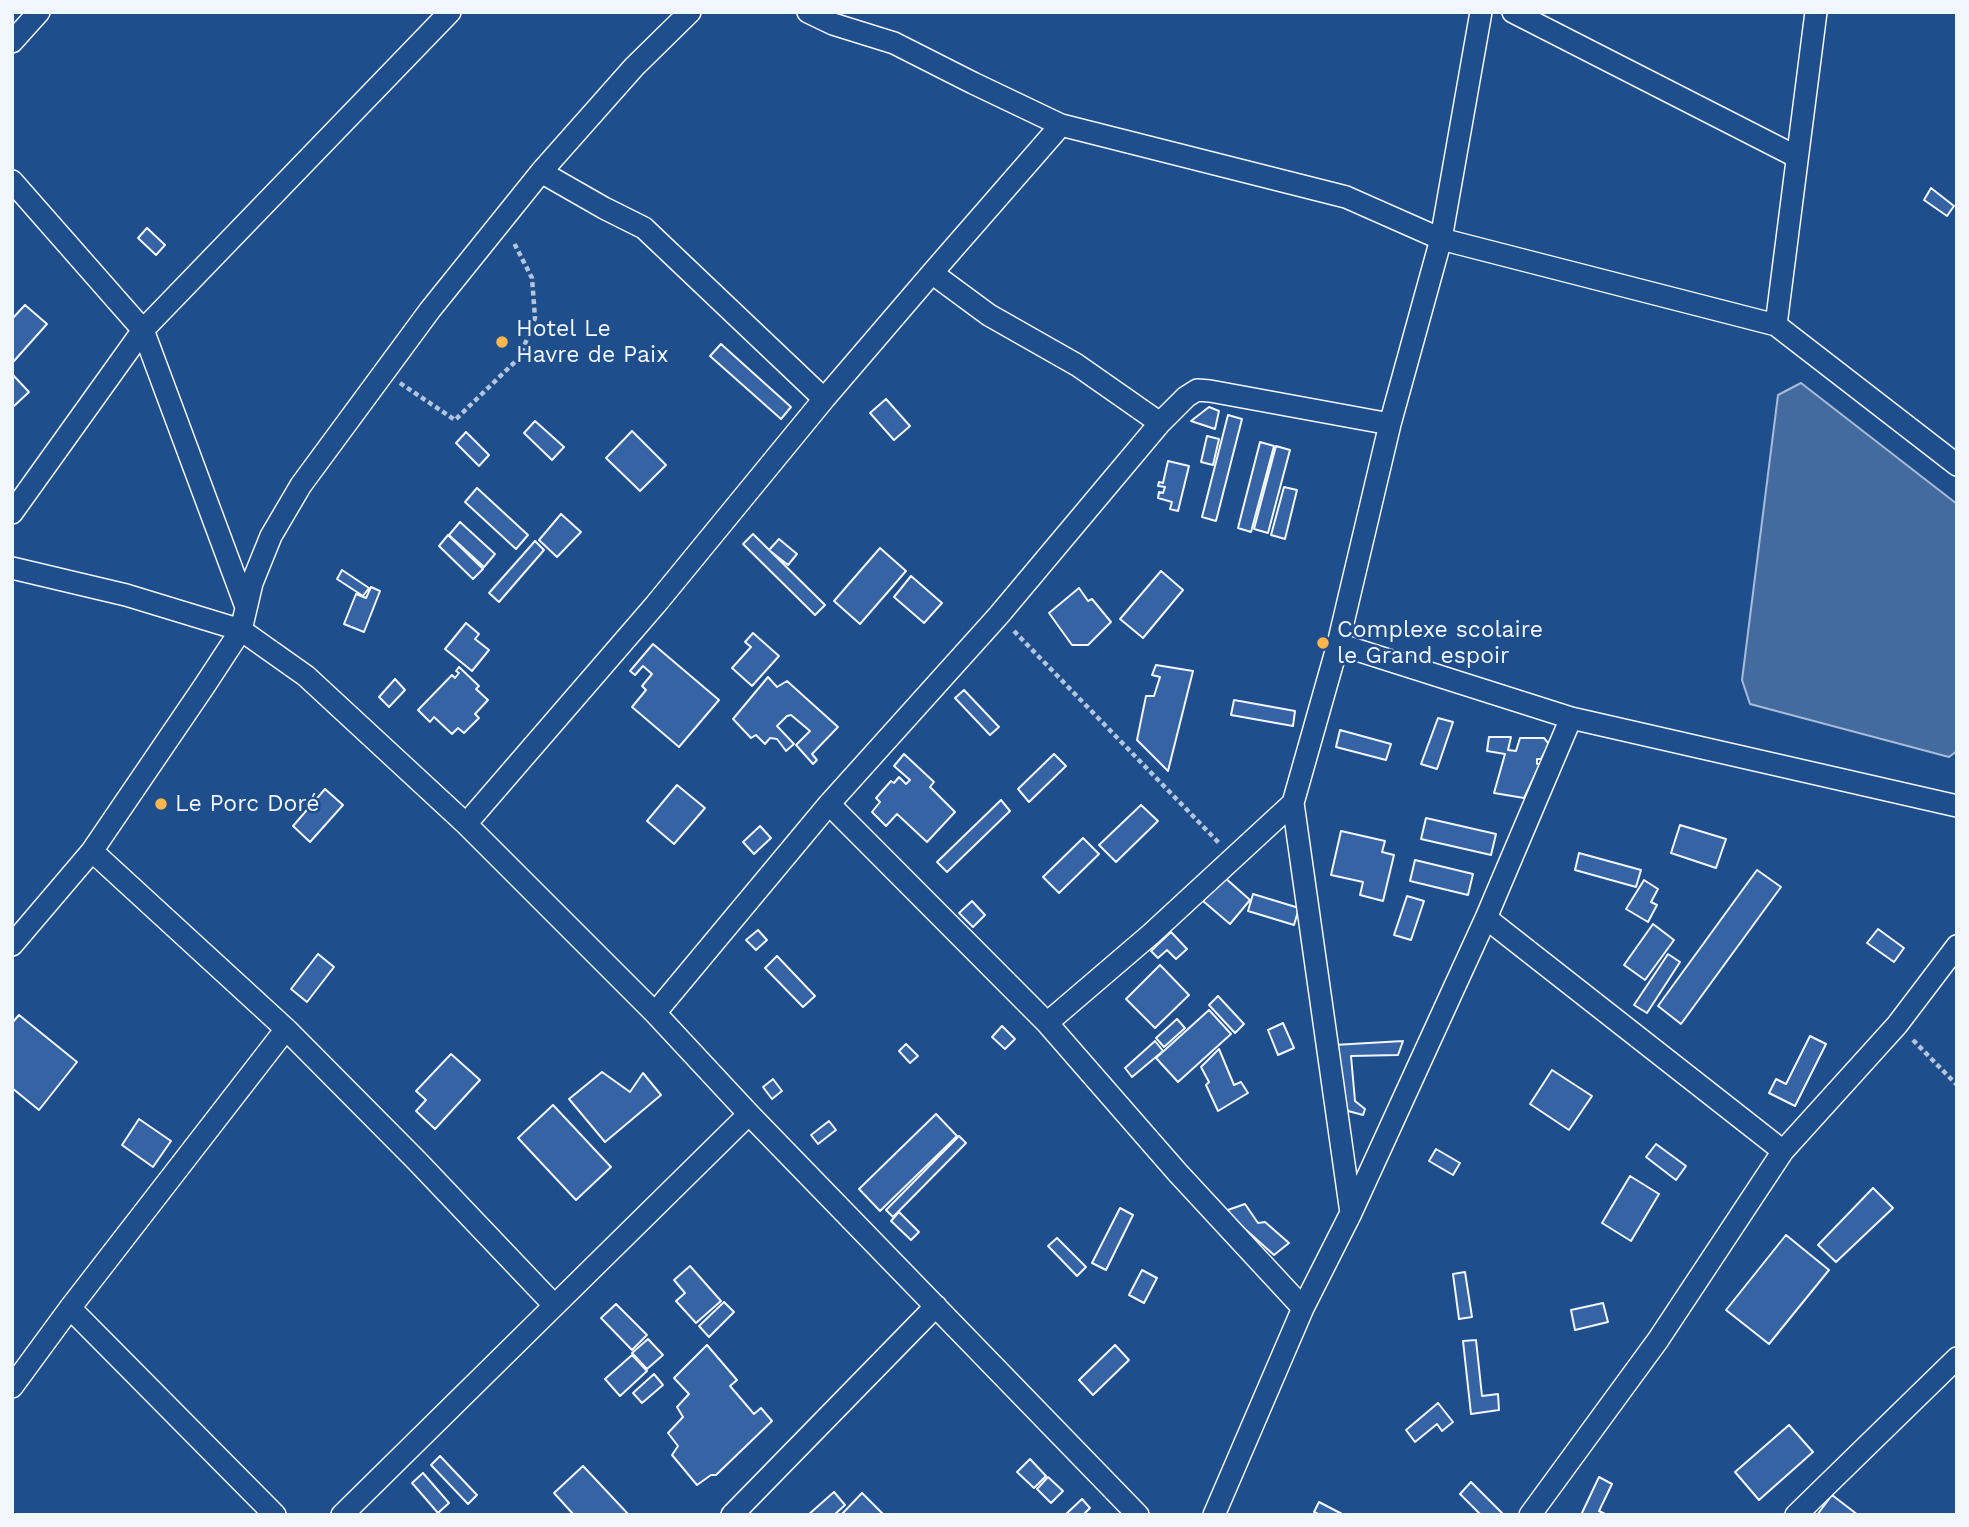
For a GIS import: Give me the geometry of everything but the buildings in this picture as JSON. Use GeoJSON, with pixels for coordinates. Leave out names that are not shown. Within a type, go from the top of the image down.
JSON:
{"type":"FeatureCollection","features":[{"type":"Feature","properties":{"kind":"street"},"geometry":{"type":"LineString","coordinates":[[12,42],[39,12]]}},
{"type":"Feature","properties":{"kind":"street"},"geometry":{"type":"LineString","coordinates":[[12,513],[144,330],[450,12]]}},
{"type":"Feature","properties":{"kind":"street"},"geometry":{"type":"LineString","coordinates":[[12,945],[92,851],[241,630],[252,583],[271,536],[301,485],[430,310],[541,172],[634,67],[690,12]]}},
{"type":"Feature","properties":{"kind":"street"},"geometry":{"type":"LineString","coordinates":[[808,12],[833,24],[894,43],[1060,125],[1346,197],[1441,239],[1776,325],[1957,465]]}},
{"type":"Feature","properties":{"kind":"street"},"geometry":{"type":"LineString","coordinates":[[1351,1213],[1293,803],[1338,644],[1390,424],[1441,239],[1481,12]]}},
{"type":"Feature","properties":{"kind":"street"},"geometry":{"type":"LineString","coordinates":[[1513,12],[1545,20],[1797,157]]}},
{"type":"Feature","properties":{"kind":"street"},"geometry":{"type":"LineString","coordinates":[[1776,325],[1816,12]]}},
{"type":"Feature","properties":{"kind":"street"},"geometry":{"type":"LineString","coordinates":[[466,824],[656,604],[932,272],[1060,125]]}},
{"type":"Feature","properties":{"kind":"street"},"geometry":{"type":"LineString","coordinates":[[541,172],[644,228],[824,400]]}},
{"type":"Feature","properties":{"kind":"street"},"geometry":{"type":"LineString","coordinates":[[12,181],[144,330],[246,607]]}},
{"type":"Feature","properties":{"kind":"street"},"geometry":{"type":"LineString","coordinates":[[932,272],[989,315],[1077,365],[1160,423]]}},
{"type":"Feature","properties":{"kind":"street"},"geometry":{"type":"LineString","coordinates":[[655,1013],[829,804],[999,615],[1160,423],[1186,397],[1197,390],[1210,391],[1390,424]]}},
{"type":"Feature","properties":{"kind":"street"},"geometry":{"type":"LineString","coordinates":[[12,568],[126,595],[241,630],[306,676],[466,824],[655,1013],[749,1114],[1138,1515]]}},
{"type":"Feature","properties":{"kind":"street"},"geometry":{"type":"LineString","coordinates":[[1338,644],[1571,718],[1957,806]]}},
{"type":"Feature","properties":{"kind":"street"},"geometry":{"type":"LineString","coordinates":[[1214,1515],[1303,1308],[1351,1213],[1486,918],[1571,718]]}},
{"type":"Feature","properties":{"kind":"street"},"geometry":{"type":"LineString","coordinates":[[1047,1023],[1151,933],[1293,803]]}},
{"type":"Feature","properties":{"kind":"street"},"geometry":{"type":"LineString","coordinates":[[829,804],[1047,1023],[1177,1172],[1303,1308]]}},
{"type":"Feature","properties":{"kind":"street"},"geometry":{"type":"LineString","coordinates":[[92,851],[286,1030],[417,1161],[554,1305]]}},
{"type":"Feature","properties":{"kind":"street"},"geometry":{"type":"LineString","coordinates":[[1486,918],[1783,1151]]}},
{"type":"Feature","properties":{"kind":"street"},"geometry":{"type":"LineString","coordinates":[[1530,1515],[1658,1340],[1783,1151],[1897,1025],[1957,947]]}},
{"type":"Feature","properties":{"kind":"street"},"geometry":{"type":"LineString","coordinates":[[12,1387],[286,1030]]}},
{"type":"Feature","properties":{"kind":"street"},"geometry":{"type":"LineString","coordinates":[[342,1515],[749,1114]]}},
{"type":"Feature","properties":{"kind":"street"},"geometry":{"type":"LineString","coordinates":[[732,1515],[936,1306]]}},
{"type":"Feature","properties":{"kind":"street"},"geometry":{"type":"LineString","coordinates":[[70,1308],[275,1515]]}},
{"type":"Feature","properties":{"kind":"street"},"geometry":{"type":"LineString","coordinates":[[1796,1515],[1957,1358]]}},
{"type":"Feature","properties":{"kind":"path"},"geometry":{"type":"LineString","coordinates":[[385,373],[455,420],[520,357],[536,318],[532,278],[503,221]]}},
{"type":"Feature","properties":{"kind":"path"},"geometry":{"type":"LineString","coordinates":[[999,615],[1233,857]]}},
{"type":"Feature","properties":{"kind":"path"},"geometry":{"type":"LineString","coordinates":[[1897,1025],[1957,1085]]}},
{"type":"Feature","properties":{"kind":"water"},"geometry":{"type":"Polygon","coordinates":[[[1801,383],[1957,504],[1957,751],[1949,757],[1750,704],[1742,680],[1778,395],[1801,383]]]}},
{"type":"Feature","properties":{"kind":"place","name":"Hotel Le Havre de Paix"},"geometry":{"type":"Point","coordinates":[502,342]}},
{"type":"Feature","properties":{"kind":"place","name":"Complexe scolaire le Grand espoir"},"geometry":{"type":"Point","coordinates":[1323,643]}},
{"type":"Feature","properties":{"kind":"place","name":"Le Porc Doré"},"geometry":{"type":"Point","coordinates":[161,804]}}]}
